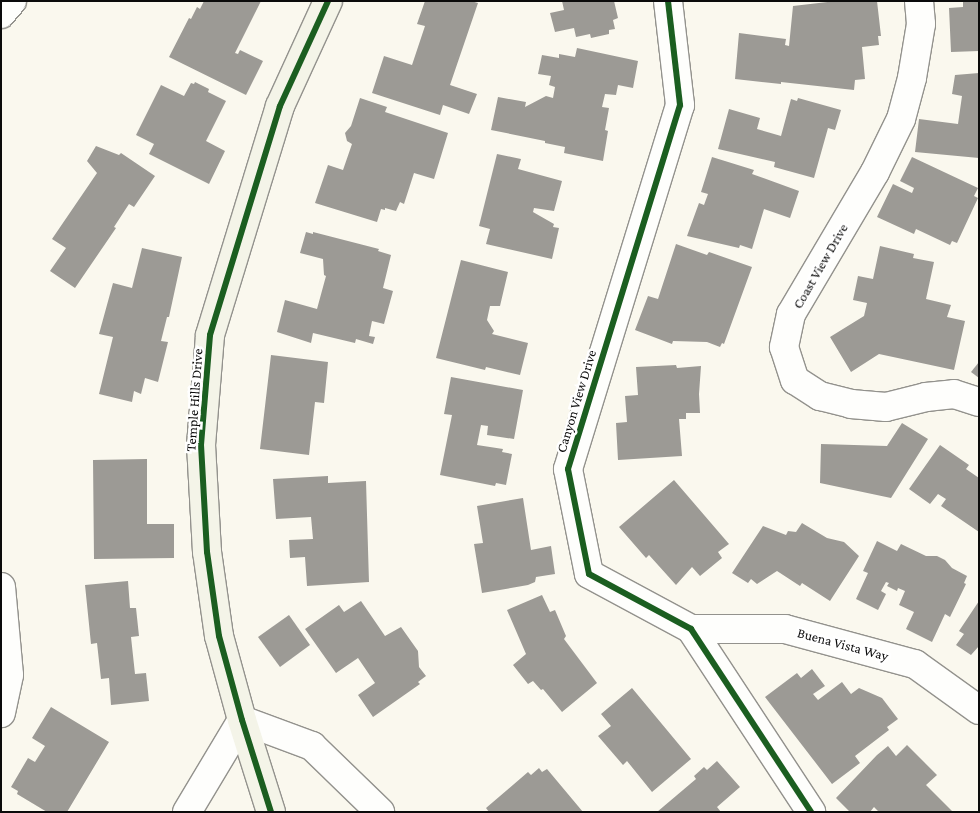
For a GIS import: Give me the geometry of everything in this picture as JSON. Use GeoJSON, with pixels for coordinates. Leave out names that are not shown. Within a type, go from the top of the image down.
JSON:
{"type":"FeatureCollection","features":[{"type":"Feature","properties":{"kind":"street"},"geometry":{"type":"LineString","coordinates":[[1,14],[12,1]]}},
{"type":"Feature","properties":{"kind":"street","name":"Temple Hills Drive"},"geometry":{"type":"LineString","coordinates":[[271,812],[242,720],[219,636],[207,552],[202,445],[210,335],[280,106],[328,1]]}},
{"type":"Feature","properties":{"kind":"street","name":"Canyon View Drive"},"geometry":{"type":"LineString","coordinates":[[668,1],[680,105],[568,469],[590,574],[691,629],[811,812]]}},
{"type":"Feature","properties":{"kind":"street","name":"Coast View Drive"},"geometry":{"type":"LineString","coordinates":[[919,1],[921,24],[912,78],[901,119],[874,172],[791,314],[784,347],[795,380],[820,396],[851,404],[886,407],[926,397],[954,394],[979,402]]}},
{"type":"Feature","properties":{"kind":"street"},"geometry":{"type":"LineString","coordinates":[[1,587],[9,675],[1,713]]}},
{"type":"Feature","properties":{"kind":"street","name":"Buena Vista Way"},"geometry":{"type":"LineString","coordinates":[[691,629],[785,629],[915,664],[979,710]]}},
{"type":"Feature","properties":{"kind":"street"},"geometry":{"type":"LineString","coordinates":[[187,812],[242,720],[312,746],[380,812]]}},
{"type":"Feature","properties":{"kind":"building"},"geometry":{"type":"Polygon","coordinates":[[[204,1],[261,1],[235,53],[238,54],[240,50],[263,61],[246,95],[169,57],[189,18],[191,19],[197,7],[200,9],[204,1]]]}},
{"type":"Feature","properties":{"kind":"building"},"geometry":{"type":"Polygon","coordinates":[[[425,1],[471,1],[478,3],[450,85],[477,94],[469,114],[443,105],[440,115],[372,93],[384,56],[412,65],[425,26],[417,24],[425,1]]]}},
{"type":"Feature","properties":{"kind":"building"},"geometry":{"type":"Polygon","coordinates":[[[562,1],[614,1],[618,18],[613,20],[615,29],[609,30],[609,34],[591,38],[590,34],[576,37],[574,28],[555,32],[550,13],[564,10],[562,1]]]}},
{"type":"Feature","properties":{"kind":"building"},"geometry":{"type":"Polygon","coordinates":[[[836,1],[877,1],[881,36],[878,36],[879,45],[862,47],[865,79],[855,80],[854,90],[735,79],[739,33],[786,39],[785,45],[789,46],[793,6],[836,1]]]}},
{"type":"Feature","properties":{"kind":"building"},"geometry":{"type":"Polygon","coordinates":[[[963,1],[979,1],[979,51],[951,52],[949,8],[963,7],[963,1]]]}},
{"type":"Feature","properties":{"kind":"building"},"geometry":{"type":"Polygon","coordinates":[[[577,48],[638,61],[633,88],[618,85],[616,95],[605,94],[602,107],[609,108],[605,130],[608,131],[603,161],[564,153],[565,147],[545,143],[545,141],[491,130],[498,97],[526,102],[525,107],[546,96],[553,98],[555,87],[549,85],[551,76],[538,74],[542,55],[559,58],[559,54],[575,57],[577,48]]]}},
{"type":"Feature","properties":{"kind":"building"},"geometry":{"type":"Polygon","coordinates":[[[979,73],[979,158],[915,152],[919,119],[958,124],[962,96],[952,94],[955,75],[979,73]]]}},
{"type":"Feature","properties":{"kind":"building"},"geometry":{"type":"Polygon","coordinates":[[[195,82],[209,89],[208,92],[226,101],[206,141],[225,151],[209,184],[149,154],[154,144],[136,135],[161,85],[184,96],[191,83],[194,84],[195,82]]]}},
{"type":"Feature","properties":{"kind":"building"},"geometry":{"type":"Polygon","coordinates":[[[360,98],[387,107],[385,112],[448,133],[434,179],[414,173],[404,204],[400,202],[396,211],[385,208],[385,210],[381,209],[377,222],[315,203],[328,165],[343,170],[352,144],[347,141],[345,133],[351,126],[360,98]]]}},
{"type":"Feature","properties":{"kind":"building"},"geometry":{"type":"Polygon","coordinates":[[[798,98],[841,110],[835,130],[828,128],[814,178],[774,167],[775,162],[718,149],[729,109],[760,118],[757,129],[781,136],[791,99],[797,101],[798,98]]]}},
{"type":"Feature","properties":{"kind":"building"},"geometry":{"type":"Polygon","coordinates":[[[96,146],[119,155],[121,153],[155,176],[134,207],[129,204],[114,227],[116,228],[75,288],[50,271],[66,248],[52,239],[97,173],[87,161],[96,146]]]}},
{"type":"Feature","properties":{"kind":"building"},"geometry":{"type":"Polygon","coordinates":[[[497,154],[521,159],[518,169],[562,181],[554,211],[534,208],[533,212],[554,224],[553,227],[559,228],[552,259],[486,244],[490,229],[479,226],[497,154]]]}},
{"type":"Feature","properties":{"kind":"building"},"geometry":{"type":"Polygon","coordinates":[[[712,157],[754,170],[752,174],[799,191],[790,218],[764,209],[752,249],[740,245],[739,248],[687,236],[699,203],[704,205],[708,194],[701,192],[712,157]]]}},
{"type":"Feature","properties":{"kind":"building"},"geometry":{"type":"Polygon","coordinates":[[[912,157],[978,188],[974,196],[978,198],[957,243],[952,241],[950,245],[916,229],[914,234],[877,217],[893,184],[912,193],[914,188],[900,181],[912,157]]]}},
{"type":"Feature","properties":{"kind":"building"},"geometry":{"type":"Polygon","coordinates":[[[306,232],[313,234],[313,232],[379,249],[378,251],[391,255],[383,288],[393,291],[384,324],[372,321],[369,336],[375,337],[373,344],[356,339],[355,343],[313,333],[311,343],[277,332],[285,300],[317,309],[326,276],[324,275],[323,259],[300,253],[306,232]]]}},
{"type":"Feature","properties":{"kind":"building"},"geometry":{"type":"Polygon","coordinates":[[[676,244],[707,255],[709,252],[752,267],[724,344],[722,343],[720,347],[707,342],[673,341],[672,344],[635,330],[648,296],[658,299],[676,244]]]}},
{"type":"Feature","properties":{"kind":"building"},"geometry":{"type":"Polygon","coordinates":[[[880,246],[914,254],[913,258],[934,262],[926,299],[951,305],[947,317],[965,321],[954,370],[879,354],[851,372],[830,337],[864,316],[867,303],[853,300],[858,276],[873,279],[880,246]]]}},
{"type":"Feature","properties":{"kind":"building"},"geometry":{"type":"Polygon","coordinates":[[[142,248],[182,257],[169,317],[167,317],[161,341],[168,342],[158,382],[145,378],[141,394],[134,391],[132,402],[99,394],[113,337],[99,334],[113,283],[132,288],[142,248]]]}},
{"type":"Feature","properties":{"kind":"building"},"geometry":{"type":"Polygon","coordinates":[[[461,260],[508,272],[500,306],[490,306],[487,320],[494,331],[492,334],[528,343],[520,375],[486,367],[485,370],[436,358],[461,260]]]}},
{"type":"Feature","properties":{"kind":"building"},"geometry":{"type":"Polygon","coordinates":[[[271,355],[328,362],[324,403],[315,402],[309,455],[260,449],[271,355]]]}},
{"type":"Feature","properties":{"kind":"building"},"geometry":{"type":"Polygon","coordinates":[[[979,362],[979,378],[971,372],[979,362]]]}},
{"type":"Feature","properties":{"kind":"building"},"geometry":{"type":"Polygon","coordinates":[[[676,365],[677,368],[701,366],[700,413],[686,413],[686,419],[679,419],[682,456],[618,460],[616,423],[627,422],[625,396],[638,395],[636,367],[676,365]]]}},
{"type":"Feature","properties":{"kind":"building"},"geometry":{"type":"Polygon","coordinates":[[[451,377],[523,390],[514,439],[487,435],[488,426],[481,425],[477,445],[503,449],[502,452],[512,454],[506,485],[496,483],[495,486],[440,475],[452,415],[444,414],[451,377]]]}},
{"type":"Feature","properties":{"kind":"building"},"geometry":{"type":"Polygon","coordinates":[[[902,423],[928,439],[891,498],[820,483],[821,444],[887,446],[902,423]]]}},
{"type":"Feature","properties":{"kind":"building"},"geometry":{"type":"Polygon","coordinates":[[[940,445],[969,465],[966,469],[979,478],[979,532],[941,506],[946,499],[938,494],[930,504],[909,489],[940,445]]]}},
{"type":"Feature","properties":{"kind":"building"},"geometry":{"type":"Polygon","coordinates":[[[147,459],[147,524],[174,524],[174,558],[94,559],[93,460],[147,459]]]}},
{"type":"Feature","properties":{"kind":"building"},"geometry":{"type":"Polygon","coordinates":[[[328,476],[328,483],[366,481],[369,582],[307,586],[305,557],[290,558],[289,540],[313,539],[311,517],[276,519],[273,479],[328,476]]]}},
{"type":"Feature","properties":{"kind":"building"},"geometry":{"type":"Polygon","coordinates":[[[674,480],[729,544],[718,552],[722,558],[700,576],[692,567],[676,585],[649,555],[646,558],[619,527],[674,480]]]}},
{"type":"Feature","properties":{"kind":"building"},"geometry":{"type":"Polygon","coordinates":[[[523,498],[531,550],[551,546],[555,574],[536,577],[535,582],[528,585],[482,593],[474,544],[483,543],[477,506],[523,498]]]}},
{"type":"Feature","properties":{"kind":"building"},"geometry":{"type":"Polygon","coordinates":[[[802,523],[827,538],[844,542],[859,556],[830,601],[802,583],[800,586],[777,571],[757,584],[751,579],[748,583],[732,573],[763,526],[786,535],[788,531],[796,532],[802,523]]]}},
{"type":"Feature","properties":{"kind":"building"},"geometry":{"type":"Polygon","coordinates":[[[877,541],[897,551],[901,544],[926,556],[937,556],[945,560],[952,568],[967,576],[964,583],[966,584],[950,617],[945,614],[932,642],[906,629],[914,612],[899,605],[905,591],[898,588],[897,591],[887,586],[889,583],[886,582],[881,591],[886,594],[878,610],[856,599],[868,573],[863,571],[877,541]]]}},
{"type":"Feature","properties":{"kind":"building"},"geometry":{"type":"Polygon","coordinates":[[[128,581],[130,608],[136,608],[139,636],[131,637],[135,674],[146,673],[149,701],[111,705],[109,678],[101,679],[97,643],[91,644],[85,585],[128,581]]]}},
{"type":"Feature","properties":{"kind":"building"},"geometry":{"type":"Polygon","coordinates":[[[542,595],[550,612],[555,610],[566,636],[564,639],[597,683],[562,712],[543,689],[541,690],[533,681],[528,684],[513,665],[526,654],[507,610],[542,595]]]}},
{"type":"Feature","properties":{"kind":"building"},"geometry":{"type":"Polygon","coordinates":[[[361,601],[385,636],[401,627],[418,651],[419,667],[426,676],[418,682],[420,684],[373,717],[358,695],[375,683],[358,658],[336,673],[305,629],[339,605],[344,612],[361,601]]]}},
{"type":"Feature","properties":{"kind":"building"},"geometry":{"type":"Polygon","coordinates":[[[979,601],[979,646],[971,655],[956,645],[964,634],[959,631],[979,601]]]}},
{"type":"Feature","properties":{"kind":"building"},"geometry":{"type":"Polygon","coordinates":[[[289,615],[310,645],[280,667],[258,637],[289,615]]]}},
{"type":"Feature","properties":{"kind":"building"},"geometry":{"type":"Polygon","coordinates":[[[812,669],[825,686],[813,694],[818,700],[842,682],[851,694],[859,688],[882,698],[898,719],[887,727],[889,730],[855,756],[860,763],[832,784],[765,697],[797,673],[801,678],[812,669]]]}},
{"type":"Feature","properties":{"kind":"building"},"geometry":{"type":"Polygon","coordinates":[[[632,688],[691,759],[652,792],[627,761],[623,765],[598,736],[611,726],[601,714],[632,688]]]}},
{"type":"Feature","properties":{"kind":"building"},"geometry":{"type":"Polygon","coordinates":[[[51,707],[109,742],[67,812],[47,812],[17,794],[18,791],[11,787],[28,758],[35,762],[45,746],[32,738],[51,707]]]}},
{"type":"Feature","properties":{"kind":"building"},"geometry":{"type":"Polygon","coordinates":[[[907,745],[937,775],[926,785],[953,812],[879,812],[874,807],[870,812],[850,812],[836,798],[888,746],[896,756],[907,745]]]}},
{"type":"Feature","properties":{"kind":"building"},"geometry":{"type":"Polygon","coordinates":[[[717,761],[740,787],[717,807],[721,812],[657,812],[696,779],[694,776],[704,767],[707,770],[717,761]]]}},
{"type":"Feature","properties":{"kind":"building"},"geometry":{"type":"Polygon","coordinates":[[[539,768],[542,772],[547,769],[583,812],[489,812],[486,808],[528,772],[531,775],[539,768]]]}},
{"type":"Feature","properties":{"kind":"cycle path"},"geometry":{"type":"LineString","coordinates":[[271,812],[242,720],[219,636],[207,552],[201,445],[210,335],[280,106],[328,1]]}},
{"type":"Feature","properties":{"kind":"cycle path"},"geometry":{"type":"LineString","coordinates":[[668,1],[680,105],[568,469],[589,574],[691,629],[811,812]]}}]}
